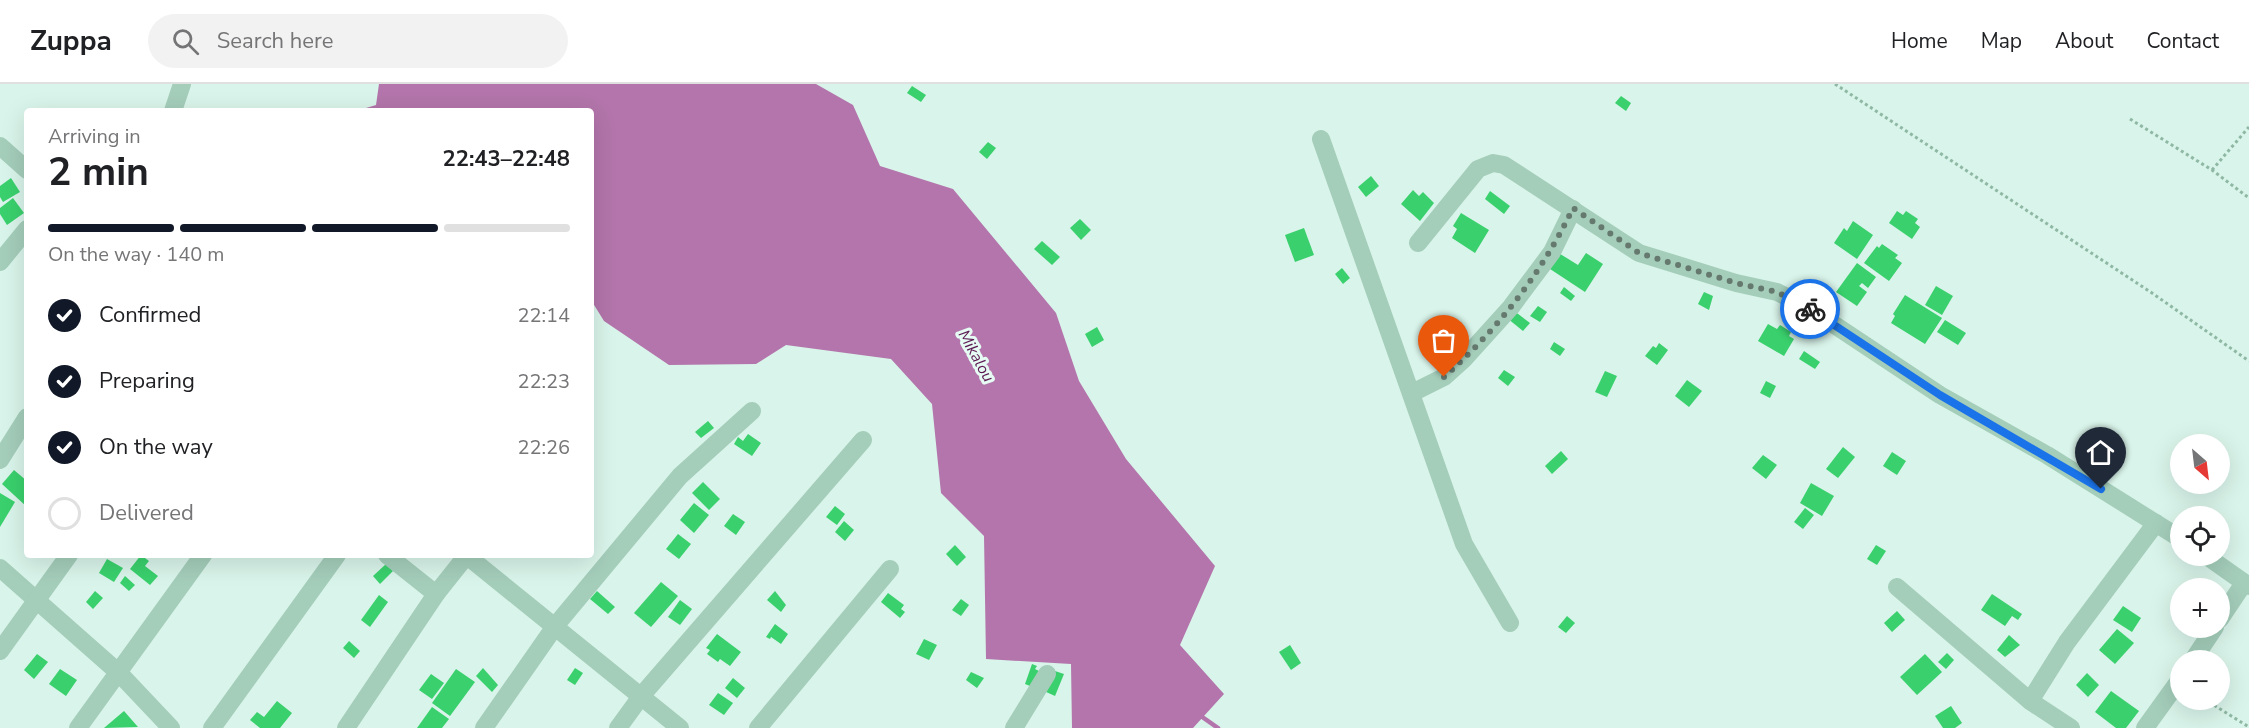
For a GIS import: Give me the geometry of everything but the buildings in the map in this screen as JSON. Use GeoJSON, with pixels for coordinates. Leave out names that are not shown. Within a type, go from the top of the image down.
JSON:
{"type":"FeatureCollection","features":[{"type":"Feature","properties":{"kind":"street"},"geometry":{"type":"LineString","coordinates":[[174,108],[182,84]]}},
{"type":"Feature","properties":{"kind":"street"},"geometry":{"type":"LineString","coordinates":[[1321,139],[1385,327],[1412,393],[1464,544],[1510,623]]}},
{"type":"Feature","properties":{"kind":"street"},"geometry":{"type":"LineString","coordinates":[[0,146],[24,167]]}},
{"type":"Feature","properties":{"kind":"street"},"geometry":{"type":"LineString","coordinates":[[1418,243],[1478,170],[1492,163],[1504,165],[1639,253],[1736,283],[1777,292],[1809,308],[1940,395],[2047,455],[2170,532]]}},
{"type":"Feature","properties":{"kind":"street"},"geometry":{"type":"LineString","coordinates":[[1412,393],[1444,377],[1511,307],[1552,252],[1573,208]]}},
{"type":"Feature","properties":{"kind":"street"},"geometry":{"type":"LineString","coordinates":[[0,262],[24,233]]}},
{"type":"Feature","properties":{"kind":"street"},"geometry":{"type":"LineString","coordinates":[[484,728],[556,625],[680,476],[752,411]]}},
{"type":"Feature","properties":{"kind":"street"},"geometry":{"type":"LineString","coordinates":[[0,460],[24,422]]}},
{"type":"Feature","properties":{"kind":"street"},"geometry":{"type":"LineString","coordinates":[[618,728],[642,695],[862,440]]}},
{"type":"Feature","properties":{"kind":"street"},"geometry":{"type":"LineString","coordinates":[[2030,701],[2067,642],[2156,523]]}},
{"type":"Feature","properties":{"kind":"street"},"geometry":{"type":"LineString","coordinates":[[0,651],[67,558]]}},
{"type":"Feature","properties":{"kind":"street"},"geometry":{"type":"LineString","coordinates":[[78,728],[201,558]]}},
{"type":"Feature","properties":{"kind":"street"},"geometry":{"type":"LineString","coordinates":[[212,728],[335,558]]}},
{"type":"Feature","properties":{"kind":"street"},"geometry":{"type":"LineString","coordinates":[[391,558],[436,594]]}},
{"type":"Feature","properties":{"kind":"street"},"geometry":{"type":"LineString","coordinates":[[346,728],[436,594],[465,558]]}},
{"type":"Feature","properties":{"kind":"street"},"geometry":{"type":"LineString","coordinates":[[471,558],[680,728]]}},
{"type":"Feature","properties":{"kind":"street"},"geometry":{"type":"LineString","coordinates":[[2220,566],[2246,585],[2230,606]]}},
{"type":"Feature","properties":{"kind":"street"},"geometry":{"type":"LineString","coordinates":[[0,568],[119,673],[171,728]]}},
{"type":"Feature","properties":{"kind":"street"},"geometry":{"type":"LineString","coordinates":[[758,728],[890,569]]}},
{"type":"Feature","properties":{"kind":"street"},"geometry":{"type":"LineString","coordinates":[[1897,587],[2030,701],[2071,728]]}},
{"type":"Feature","properties":{"kind":"street"},"geometry":{"type":"LineString","coordinates":[[1014,728],[1047,674]]}},
{"type":"Feature","properties":{"kind":"street"},"geometry":{"type":"LineString","coordinates":[[2145,728],[2170,693]]}},
{"type":"Feature","properties":{"kind":"path"},"geometry":{"type":"LineString","coordinates":[[1836,84],[2152,293],[2249,361]]}},
{"type":"Feature","properties":{"kind":"path"},"geometry":{"type":"LineString","coordinates":[[2130,119],[2212,170],[2249,198]]}},
{"type":"Feature","properties":{"kind":"path"},"geometry":{"type":"LineString","coordinates":[[2212,170],[2249,127]]}},
{"type":"Feature","properties":{"kind":"path"},"geometry":{"type":"LineString","coordinates":[[2222,710],[2249,727]]}},
{"type":"Feature","properties":{"kind":"water"},"geometry":{"type":"Polygon","coordinates":[[[379,84],[816,84],[853,105],[880,166],[953,189],[1056,313],[1079,381],[1126,459],[1215,566],[1180,645],[1224,694],[1193,728],[1072,728],[1071,664],[986,659],[984,536],[941,493],[932,404],[891,359],[786,345],[756,364],[669,365],[604,321],[594,305],[594,108],[366,108],[376,105],[379,84]]]}},
{"type":"Feature","properties":{"kind":"waterway","name":"Mikalou"},"geometry":{"type":"LineString","coordinates":[[1198,714],[1218,728]]}},
{"type":"Feature","properties":{"kind":"way so far"},"geometry":{"type":"LineString","coordinates":[[1444,377],[1464,359],[1511,307],[1552,252],[1573,208],[1639,253],[1736,283],[1777,292],[1810,309]]}},
{"type":"Feature","properties":{"kind":"route"},"geometry":{"type":"LineString","coordinates":[[1810,309],[1940,395],[2047,455],[2101,489]]}}]}
